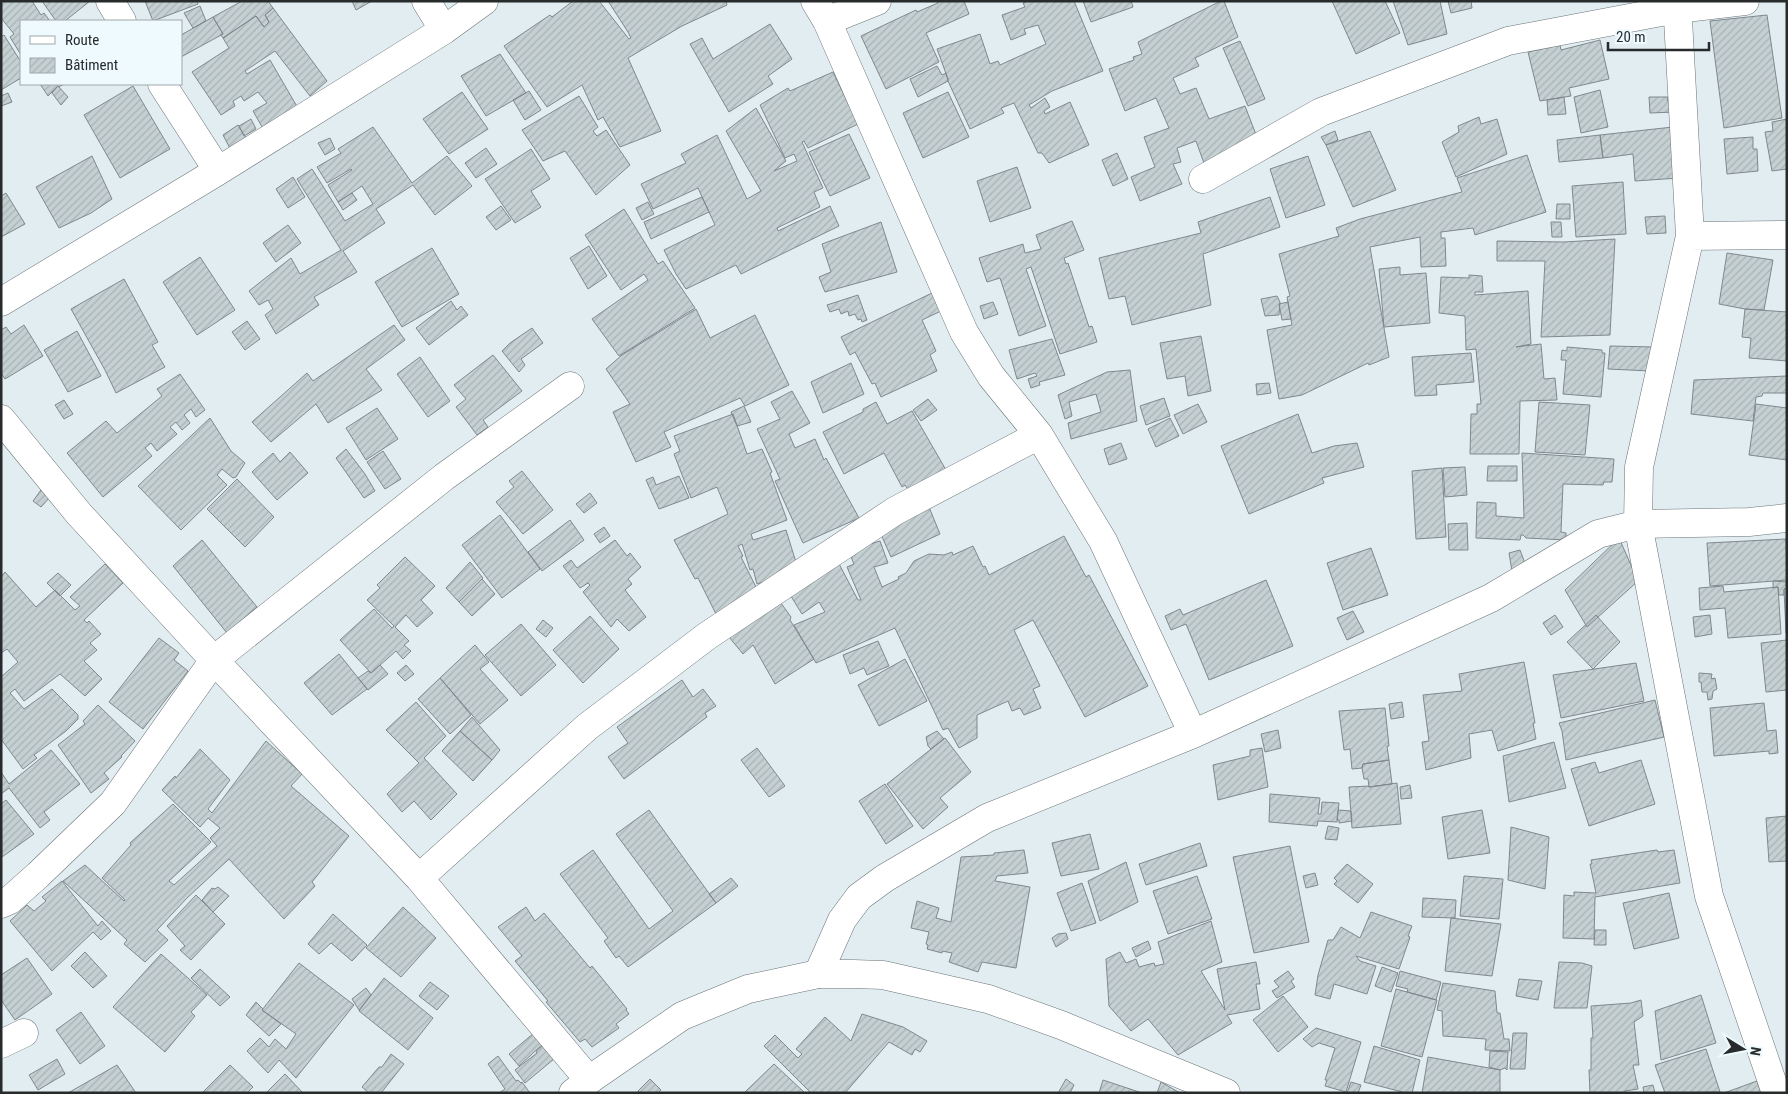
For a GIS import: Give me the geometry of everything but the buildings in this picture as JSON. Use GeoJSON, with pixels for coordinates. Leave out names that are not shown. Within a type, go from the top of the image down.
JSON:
{"type":"FeatureCollection","features":[{"type":"Feature","properties":{"kind":"street"},"geometry":{"type":"LineString","coordinates":[[110,1],[121,20]]}},
{"type":"Feature","properties":{"kind":"street"},"geometry":{"type":"LineString","coordinates":[[426,1],[444,30]]}},
{"type":"Feature","properties":{"kind":"street"},"geometry":{"type":"LineString","coordinates":[[1,302],[218,171],[444,30],[484,1]]}},
{"type":"Feature","properties":{"kind":"street"},"geometry":{"type":"LineString","coordinates":[[877,1],[821,11],[964,332],[991,376],[1039,435],[1103,541],[1193,734]]}},
{"type":"Feature","properties":{"kind":"street"},"geometry":{"type":"LineString","coordinates":[[1203,179],[1321,112],[1508,41],[1677,5],[1745,1]]}},
{"type":"Feature","properties":{"kind":"street"},"geometry":{"type":"LineString","coordinates":[[1677,5],[1690,236],[1639,467],[1638,524],[1709,896],[1775,1054],[1776,1093]]}},
{"type":"Feature","properties":{"kind":"street"},"geometry":{"type":"LineString","coordinates":[[163,85],[218,171]]}},
{"type":"Feature","properties":{"kind":"street"},"geometry":{"type":"LineString","coordinates":[[1690,236],[1787,235]]}},
{"type":"Feature","properties":{"kind":"street"},"geometry":{"type":"LineString","coordinates":[[1,904],[10,900],[38,875],[113,803],[214,660],[444,477],[570,386]]}},
{"type":"Feature","properties":{"kind":"street"},"geometry":{"type":"LineString","coordinates":[[1,419],[79,514],[419,878],[581,1086],[682,1016],[748,988],[818,974],[884,975],[988,999],[1077,1032],[1226,1093]]}},
{"type":"Feature","properties":{"kind":"street"},"geometry":{"type":"LineString","coordinates":[[419,878],[587,727],[707,636],[895,512],[1039,435]]}},
{"type":"Feature","properties":{"kind":"street"},"geometry":{"type":"LineString","coordinates":[[818,974],[842,920],[859,897],[885,878],[988,818],[1193,734],[1491,598],[1598,534],[1638,524],[1749,522],[1787,518]]}}]}
